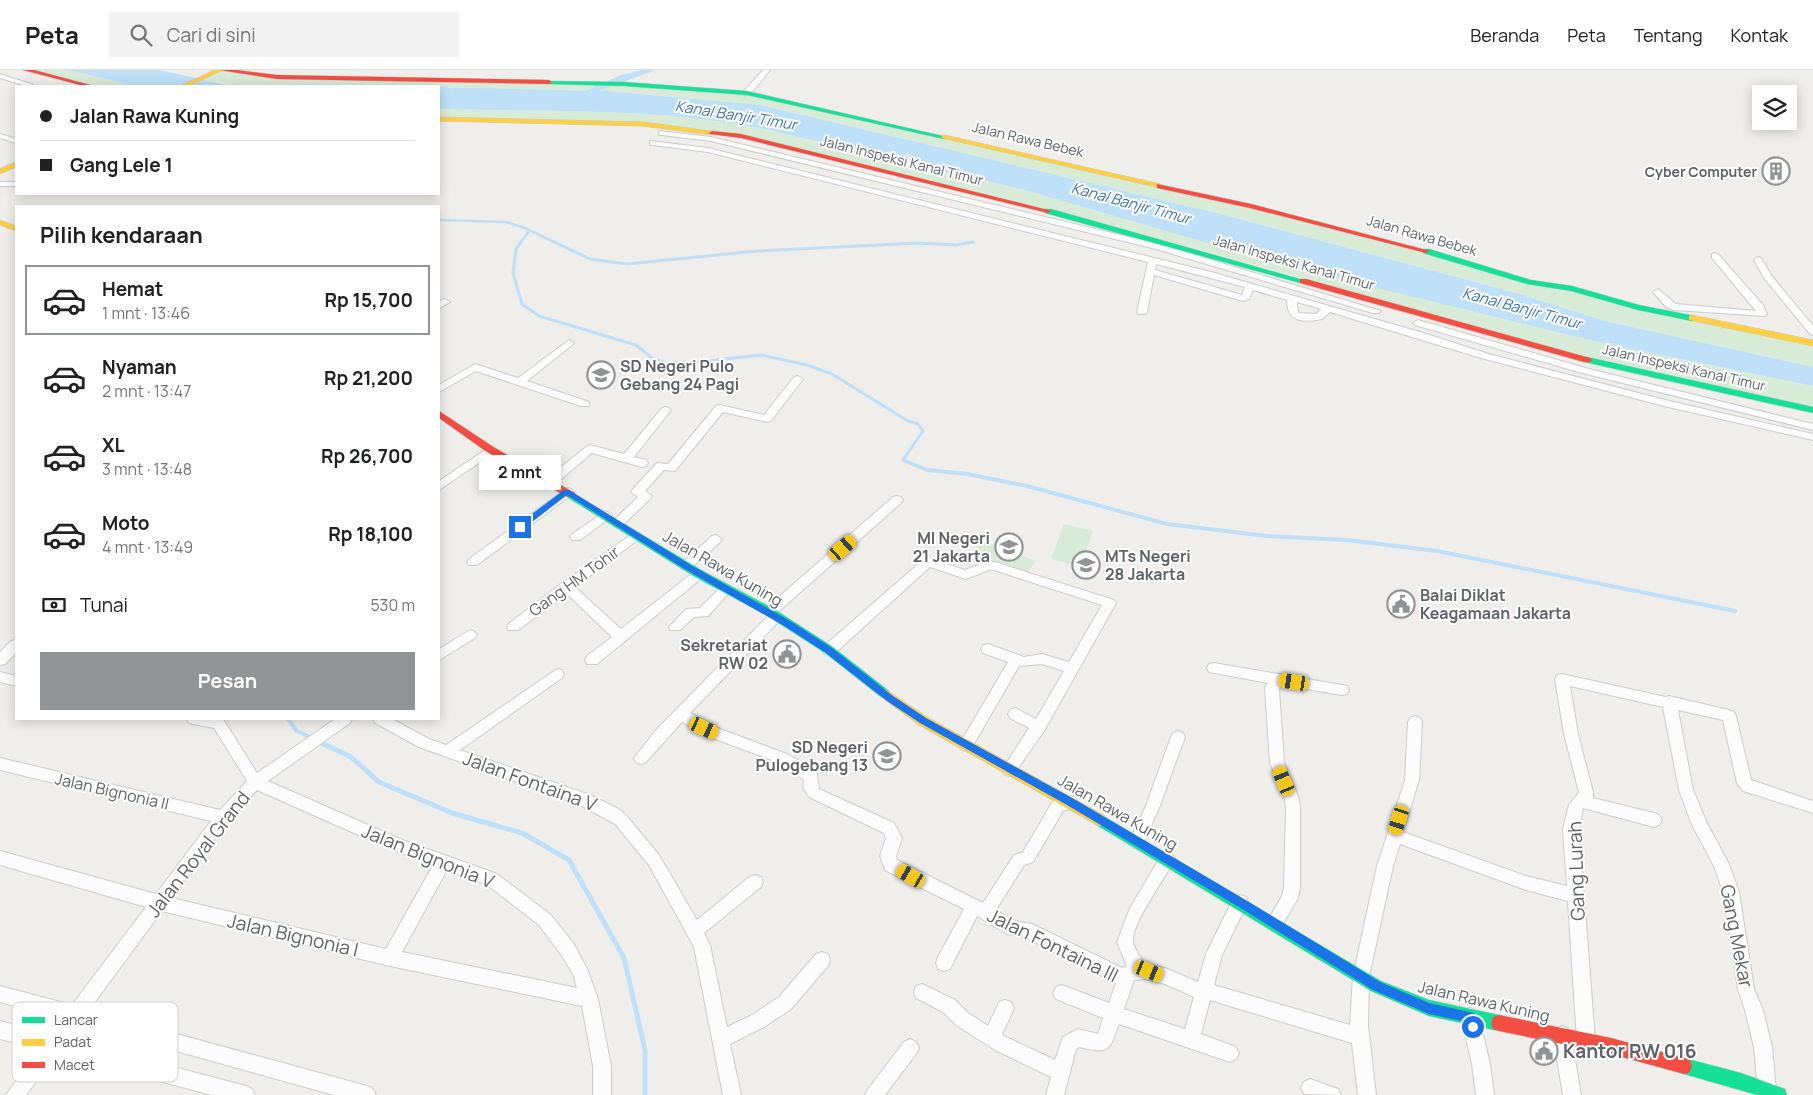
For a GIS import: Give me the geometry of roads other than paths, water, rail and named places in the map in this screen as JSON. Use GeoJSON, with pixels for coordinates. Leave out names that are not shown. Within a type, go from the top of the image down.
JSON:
{"type":"FeatureCollection","features":[{"type":"Feature","properties":{"kind":"main road"},"geometry":{"type":"LineString","coordinates":[[26,70],[87,85]]}},
{"type":"Feature","properties":{"kind":"main road"},"geometry":{"type":"LineString","coordinates":[[175,85],[214,71]]}},
{"type":"Feature","properties":{"kind":"main road"},"geometry":{"type":"LineString","coordinates":[[185,85],[214,71]]}},
{"type":"Feature","properties":{"kind":"main road","name":"Jalan Rawa Bebek"},"geometry":{"type":"LineString","coordinates":[[214,71],[277,78],[624,84],[747,94],[1251,206],[1398,243],[1530,282],[1572,289],[1638,307],[1713,317],[1754,331],[1813,343]]}},
{"type":"Feature","properties":{"kind":"main road","name":"Jalan Inspeksi Kanal Timur"},"geometry":{"type":"LineString","coordinates":[[440,119],[642,124],[712,131],[1107,225],[1156,243],[1570,356],[1666,379],[1813,410]]}},
{"type":"Feature","properties":{"kind":"main road"},"geometry":{"type":"LineString","coordinates":[[0,167],[15,160]]}},
{"type":"Feature","properties":{"kind":"main road"},"geometry":{"type":"LineString","coordinates":[[0,172],[15,164]]}},
{"type":"Feature","properties":{"kind":"main road"},"geometry":{"type":"LineString","coordinates":[[0,222],[15,229]]}},
{"type":"Feature","properties":{"kind":"main road","name":"Jalan Rawa Kuning"},"geometry":{"type":"LineString","coordinates":[[440,417],[491,450],[606,515],[635,536],[699,574],[773,614],[829,650],[903,708],[1009,770],[1070,802],[1240,902],[1361,977],[1401,998],[1429,1008],[1586,1041],[1741,1081],[1773,1093]]}},
{"type":"Feature","properties":{"kind":"street"},"geometry":{"type":"LineString","coordinates":[[747,94],[767,70]]}},
{"type":"Feature","properties":{"kind":"street"},"geometry":{"type":"LineString","coordinates":[[0,76],[29,85]]}},
{"type":"Feature","properties":{"kind":"street"},"geometry":{"type":"LineString","coordinates":[[662,133],[720,141],[1156,243],[1376,311]]}},
{"type":"Feature","properties":{"kind":"street"},"geometry":{"type":"LineString","coordinates":[[0,136],[15,141]]}},
{"type":"Feature","properties":{"kind":"street"},"geometry":{"type":"LineString","coordinates":[[653,143],[708,150],[1153,260],[1250,285],[1500,360],[1664,403],[1813,437]]}},
{"type":"Feature","properties":{"kind":"street"},"geometry":{"type":"LineString","coordinates":[[0,184],[15,184]]}},
{"type":"Feature","properties":{"kind":"street"},"geometry":{"type":"LineString","coordinates":[[1142,312],[1156,243]]}},
{"type":"Feature","properties":{"kind":"street"},"geometry":{"type":"LineString","coordinates":[[1714,256],[1760,307],[1762,314],[1754,331]]}},
{"type":"Feature","properties":{"kind":"street"},"geometry":{"type":"LineString","coordinates":[[1758,260],[1767,276],[1808,319],[1813,332]]}},
{"type":"Feature","properties":{"kind":"street"},"geometry":{"type":"LineString","coordinates":[[1150,271],[1243,298],[1247,295],[1250,285]]}},
{"type":"Feature","properties":{"kind":"street"},"geometry":{"type":"LineString","coordinates":[[1199,286],[1208,274]]}},
{"type":"Feature","properties":{"kind":"street"},"geometry":{"type":"LineString","coordinates":[[1658,292],[1671,306],[1713,317],[1762,314]]}},
{"type":"Feature","properties":{"kind":"street"},"geometry":{"type":"LineString","coordinates":[[1288,296],[1292,311],[1300,317],[1319,317],[1328,308]]}},
{"type":"Feature","properties":{"kind":"street"},"geometry":{"type":"LineString","coordinates":[[1284,316],[1288,296]]}},
{"type":"Feature","properties":{"kind":"street"},"geometry":{"type":"LineString","coordinates":[[1418,323],[1505,348],[1813,427]]}},
{"type":"Feature","properties":{"kind":"street"},"geometry":{"type":"LineString","coordinates":[[521,381],[569,343]]}},
{"type":"Feature","properties":{"kind":"street"},"geometry":{"type":"LineString","coordinates":[[1500,360],[1505,348]]}},
{"type":"Feature","properties":{"kind":"street"},"geometry":{"type":"LineString","coordinates":[[440,389],[473,367],[521,381],[585,404]]}},
{"type":"Feature","properties":{"kind":"street"},"geometry":{"type":"LineString","coordinates":[[618,523],[646,496],[637,492],[661,466],[671,468],[720,408],[767,418],[798,379]]}},
{"type":"Feature","properties":{"kind":"street"},"geometry":{"type":"LineString","coordinates":[[626,458],[666,410]]}},
{"type":"Feature","properties":{"kind":"street"},"geometry":{"type":"LineString","coordinates":[[550,482],[590,449],[642,463]]}},
{"type":"Feature","properties":{"kind":"street"},"geometry":{"type":"LineString","coordinates":[[440,485],[491,450]]}},
{"type":"Feature","properties":{"kind":"street"},"geometry":{"type":"LineString","coordinates":[[473,562],[567,492]]}},
{"type":"Feature","properties":{"kind":"street"},"geometry":{"type":"LineString","coordinates":[[641,758],[773,614],[897,500]]}},
{"type":"Feature","properties":{"kind":"street"},"geometry":{"type":"LineString","coordinates":[[576,537],[606,515]]}},
{"type":"Feature","properties":{"kind":"street","name":"Gang HM Tohir"},"geometry":{"type":"LineString","coordinates":[[513,626],[635,536]]}},
{"type":"Feature","properties":{"kind":"street"},"geometry":{"type":"LineString","coordinates":[[686,566],[716,539]]}},
{"type":"Feature","properties":{"kind":"street"},"geometry":{"type":"LineString","coordinates":[[829,650],[928,562],[966,575],[988,565],[1110,603],[1039,726],[1009,770]]}},
{"type":"Feature","properties":{"kind":"street"},"geometry":{"type":"LineString","coordinates":[[592,660],[699,574]]}},
{"type":"Feature","properties":{"kind":"street"},"geometry":{"type":"LineString","coordinates":[[566,586],[621,636]]}},
{"type":"Feature","properties":{"kind":"street"},"geometry":{"type":"LineString","coordinates":[[675,627],[691,612],[704,613],[726,590]]}},
{"type":"Feature","properties":{"kind":"street"},"geometry":{"type":"LineString","coordinates":[[442,649],[470,635]]}},
{"type":"Feature","properties":{"kind":"street"},"geometry":{"type":"LineString","coordinates":[[0,660],[15,646]]}},
{"type":"Feature","properties":{"kind":"street"},"geometry":{"type":"LineString","coordinates":[[988,649],[1024,662],[1042,659],[1073,668]]}},
{"type":"Feature","properties":{"kind":"street"},"geometry":{"type":"LineString","coordinates":[[966,745],[1016,660]]}},
{"type":"Feature","properties":{"kind":"street"},"geometry":{"type":"LineString","coordinates":[[1214,668],[1342,690]]}},
{"type":"Feature","properties":{"kind":"street"},"geometry":{"type":"LineString","coordinates":[[448,751],[557,674]]}},
{"type":"Feature","properties":{"kind":"street"},"geometry":{"type":"LineString","coordinates":[[0,676],[15,681]]}},
{"type":"Feature","properties":{"kind":"street","name":"Gang Lurah"},"geometry":{"type":"LineString","coordinates":[[1586,1041],[1571,829],[1574,810],[1586,796],[1586,783],[1571,734],[1562,679],[1669,701]]}},
{"type":"Feature","properties":{"kind":"street"},"geometry":{"type":"LineString","coordinates":[[1274,924],[1290,898],[1294,825],[1292,799],[1280,771],[1276,753],[1272,687],[1278,680]]}},
{"type":"Feature","properties":{"kind":"street"},"geometry":{"type":"LineString","coordinates":[[1669,701],[1729,716],[1744,783],[1748,787],[1813,807]]}},
{"type":"Feature","properties":{"kind":"street","name":"Gang Mekar"},"geometry":{"type":"LineString","coordinates":[[1669,701],[1686,790],[1700,825],[1721,864],[1731,892],[1746,989],[1754,1010],[1773,1093]]}},
{"type":"Feature","properties":{"kind":"street"},"geometry":{"type":"LineString","coordinates":[[1015,714],[1039,726]]}},
{"type":"Feature","properties":{"kind":"street","name":"Jalan Fontaina III"},"geometry":{"type":"LineString","coordinates":[[681,715],[717,734],[745,743],[804,770],[812,778],[810,787],[814,793],[889,828],[894,838],[888,856],[889,861],[900,870],[980,909],[1013,929],[1026,929],[1130,975],[1149,971],[1203,991],[1360,1038]]}},
{"type":"Feature","properties":{"kind":"street","name":"Jalan Royal Grand"},"geometry":{"type":"LineString","coordinates":[[86,1002],[223,817],[255,782],[283,760],[343,720]]}},
{"type":"Feature","properties":{"kind":"street","name":"Jalan Fontaina V"},"geometry":{"type":"LineString","coordinates":[[382,720],[424,743],[585,800],[620,819],[654,860],[702,945],[732,1095]]}},
{"type":"Feature","properties":{"kind":"street"},"geometry":{"type":"LineString","coordinates":[[217,721],[255,782]]}},
{"type":"Feature","properties":{"kind":"street"},"geometry":{"type":"LineString","coordinates":[[1367,1095],[1359,1026],[1361,977],[1394,835],[1412,780],[1415,722]]}},
{"type":"Feature","properties":{"kind":"street"},"geometry":{"type":"LineString","coordinates":[[1137,842],[1178,738]]}},
{"type":"Feature","properties":{"kind":"street","name":"Jalan Bignonia II"},"geometry":{"type":"LineString","coordinates":[[0,764],[223,817]]}},
{"type":"Feature","properties":{"kind":"street","name":"Jalan Bignonia V"},"geometry":{"type":"LineString","coordinates":[[255,782],[395,844],[491,879],[545,920],[568,950],[580,971],[589,999],[602,1066],[602,1095]]}},
{"type":"Feature","properties":{"kind":"street"},"geometry":{"type":"LineString","coordinates":[[1580,801],[1654,820]]}},
{"type":"Feature","properties":{"kind":"street"},"geometry":{"type":"LineString","coordinates":[[944,963],[980,909],[1019,860],[1028,857],[1058,806],[1070,802]]}},
{"type":"Feature","properties":{"kind":"street"},"geometry":{"type":"LineString","coordinates":[[1394,835],[1517,880],[1575,895]]}},
{"type":"Feature","properties":{"kind":"street","name":"Jalan Bignonia I"},"geometry":{"type":"LineString","coordinates":[[0,858],[160,903],[390,958],[589,999]]}},
{"type":"Feature","properties":{"kind":"street"},"geometry":{"type":"LineString","coordinates":[[1055,1095],[1070,1043],[1078,1038],[1102,1042],[1135,959],[1127,948],[1125,939],[1135,914],[1167,860]]}},
{"type":"Feature","properties":{"kind":"street"},"geometry":{"type":"LineString","coordinates":[[390,958],[444,861]]}},
{"type":"Feature","properties":{"kind":"street"},"geometry":{"type":"LineString","coordinates":[[695,931],[755,882]]}},
{"type":"Feature","properties":{"kind":"street"},"geometry":{"type":"LineString","coordinates":[[1190,1039],[1214,954],[1240,902]]}},
{"type":"Feature","properties":{"kind":"street"},"geometry":{"type":"LineString","coordinates":[[721,1039],[758,1021],[785,1003],[822,960]]}},
{"type":"Feature","properties":{"kind":"street"},"geometry":{"type":"LineString","coordinates":[[922,992],[949,1006],[962,1019],[992,1038],[1061,1072]]}},
{"type":"Feature","properties":{"kind":"street"},"geometry":{"type":"LineString","coordinates":[[1062,993],[1112,1013],[1230,1053]]}},
{"type":"Feature","properties":{"kind":"street"},"geometry":{"type":"LineString","coordinates":[[0,994],[28,1002]]}},
{"type":"Feature","properties":{"kind":"street"},"geometry":{"type":"LineString","coordinates":[[992,1038],[1005,1008]]}},
{"type":"Feature","properties":{"kind":"street"},"geometry":{"type":"LineString","coordinates":[[1470,1017],[1481,1064],[1484,1095]]}},
{"type":"Feature","properties":{"kind":"street"},"geometry":{"type":"LineString","coordinates":[[1562,1035],[1572,1095]]}},
{"type":"Feature","properties":{"kind":"street"},"geometry":{"type":"LineString","coordinates":[[178,1044],[367,1095]]}},
{"type":"Feature","properties":{"kind":"street"},"geometry":{"type":"LineString","coordinates":[[874,1095],[910,1048]]}},
{"type":"Feature","properties":{"kind":"street"},"geometry":{"type":"LineString","coordinates":[[178,1077],[246,1095]]}},
{"type":"Feature","properties":{"kind":"street","name":"Jalan Royal Grand"},"geometry":{"type":"LineString","coordinates":[[16,1095],[26,1082]]}},
{"type":"Feature","properties":{"kind":"street"},"geometry":{"type":"LineString","coordinates":[[1310,1088],[1332,1095]]}},
{"type":"Feature","properties":{"kind":"water"},"geometry":{"type":"Polygon","coordinates":[[[69,70],[159,70],[234,85],[129,85],[69,70]]]}},
{"type":"Feature","properties":{"kind":"water"},"geometry":{"type":"Polygon","coordinates":[[[312,84],[350,85],[278,85],[312,84]]]}},
{"type":"Feature","properties":{"kind":"water","name":"Kanal Banjir Timur"},"geometry":{"type":"Polygon","coordinates":[[[440,87],[607,91],[761,105],[1228,216],[1516,293],[1605,321],[1813,367],[1813,386],[1602,343],[1390,291],[1197,240],[1025,190],[769,130],[687,117],[563,111],[440,109],[440,87]]]}},
{"type":"Feature","properties":{"kind":"waterway"},"geometry":{"type":"LineString","coordinates":[[589,91],[624,77],[652,70]]}},
{"type":"Feature","properties":{"kind":"waterway"},"geometry":{"type":"LineString","coordinates":[[440,220],[506,222],[530,230]]}},
{"type":"Feature","properties":{"kind":"waterway"},"geometry":{"type":"LineString","coordinates":[[521,242],[530,230]]}},
{"type":"Feature","properties":{"kind":"waterway"},"geometry":{"type":"LineString","coordinates":[[530,230],[554,242]]}},
{"type":"Feature","properties":{"kind":"waterway"},"geometry":{"type":"LineString","coordinates":[[522,241],[516,249],[513,273],[522,304],[539,316],[636,345],[652,358],[666,363],[688,363],[761,355],[807,365],[832,374],[908,421],[918,424],[923,431],[903,460]]}},
{"type":"Feature","properties":{"kind":"waterway"},"geometry":{"type":"LineString","coordinates":[[552,241],[590,259],[627,264],[757,251],[918,243],[956,245],[973,242]]}},
{"type":"Feature","properties":{"kind":"waterway"},"geometry":{"type":"LineString","coordinates":[[903,460],[927,470],[967,474],[1027,486],[1167,524],[1267,536],[1347,540],[1437,551],[1735,611]]}},
{"type":"Feature","properties":{"kind":"waterway"},"geometry":{"type":"LineString","coordinates":[[289,720],[297,731],[316,740]]}},
{"type":"Feature","properties":{"kind":"waterway"},"geometry":{"type":"LineString","coordinates":[[313,739],[351,757],[379,782],[452,813],[522,833],[569,860],[624,958],[645,1050],[645,1095]]}},
{"type":"Feature","properties":{"kind":"place","name":"Cyber Computer"},"geometry":{"type":"Point","coordinates":[1776,171]}},
{"type":"Feature","properties":{"kind":"place","name":"SD Negeri Pulo Gebang 24 Pagi"},"geometry":{"type":"Point","coordinates":[601,375]}},
{"type":"Feature","properties":{"kind":"place","name":"MI Negeri 21 Jakarta"},"geometry":{"type":"Point","coordinates":[1009,547]}},
{"type":"Feature","properties":{"kind":"place","name":"MTs Negeri 28 Jakarta"},"geometry":{"type":"Point","coordinates":[1086,565]}},
{"type":"Feature","properties":{"kind":"place","name":"Balai Diklat Keagamaan Jakarta"},"geometry":{"type":"Point","coordinates":[1401,604]}},
{"type":"Feature","properties":{"kind":"place","name":"Sekretariat RW 02"},"geometry":{"type":"Point","coordinates":[787,654]}},
{"type":"Feature","properties":{"kind":"place","name":"SD Negeri Pulogebang 13"},"geometry":{"type":"Point","coordinates":[887,756]}},
{"type":"Feature","properties":{"kind":"place","name":"Kantor RW 016"},"geometry":{"type":"Point","coordinates":[1544,1051]}}]}
